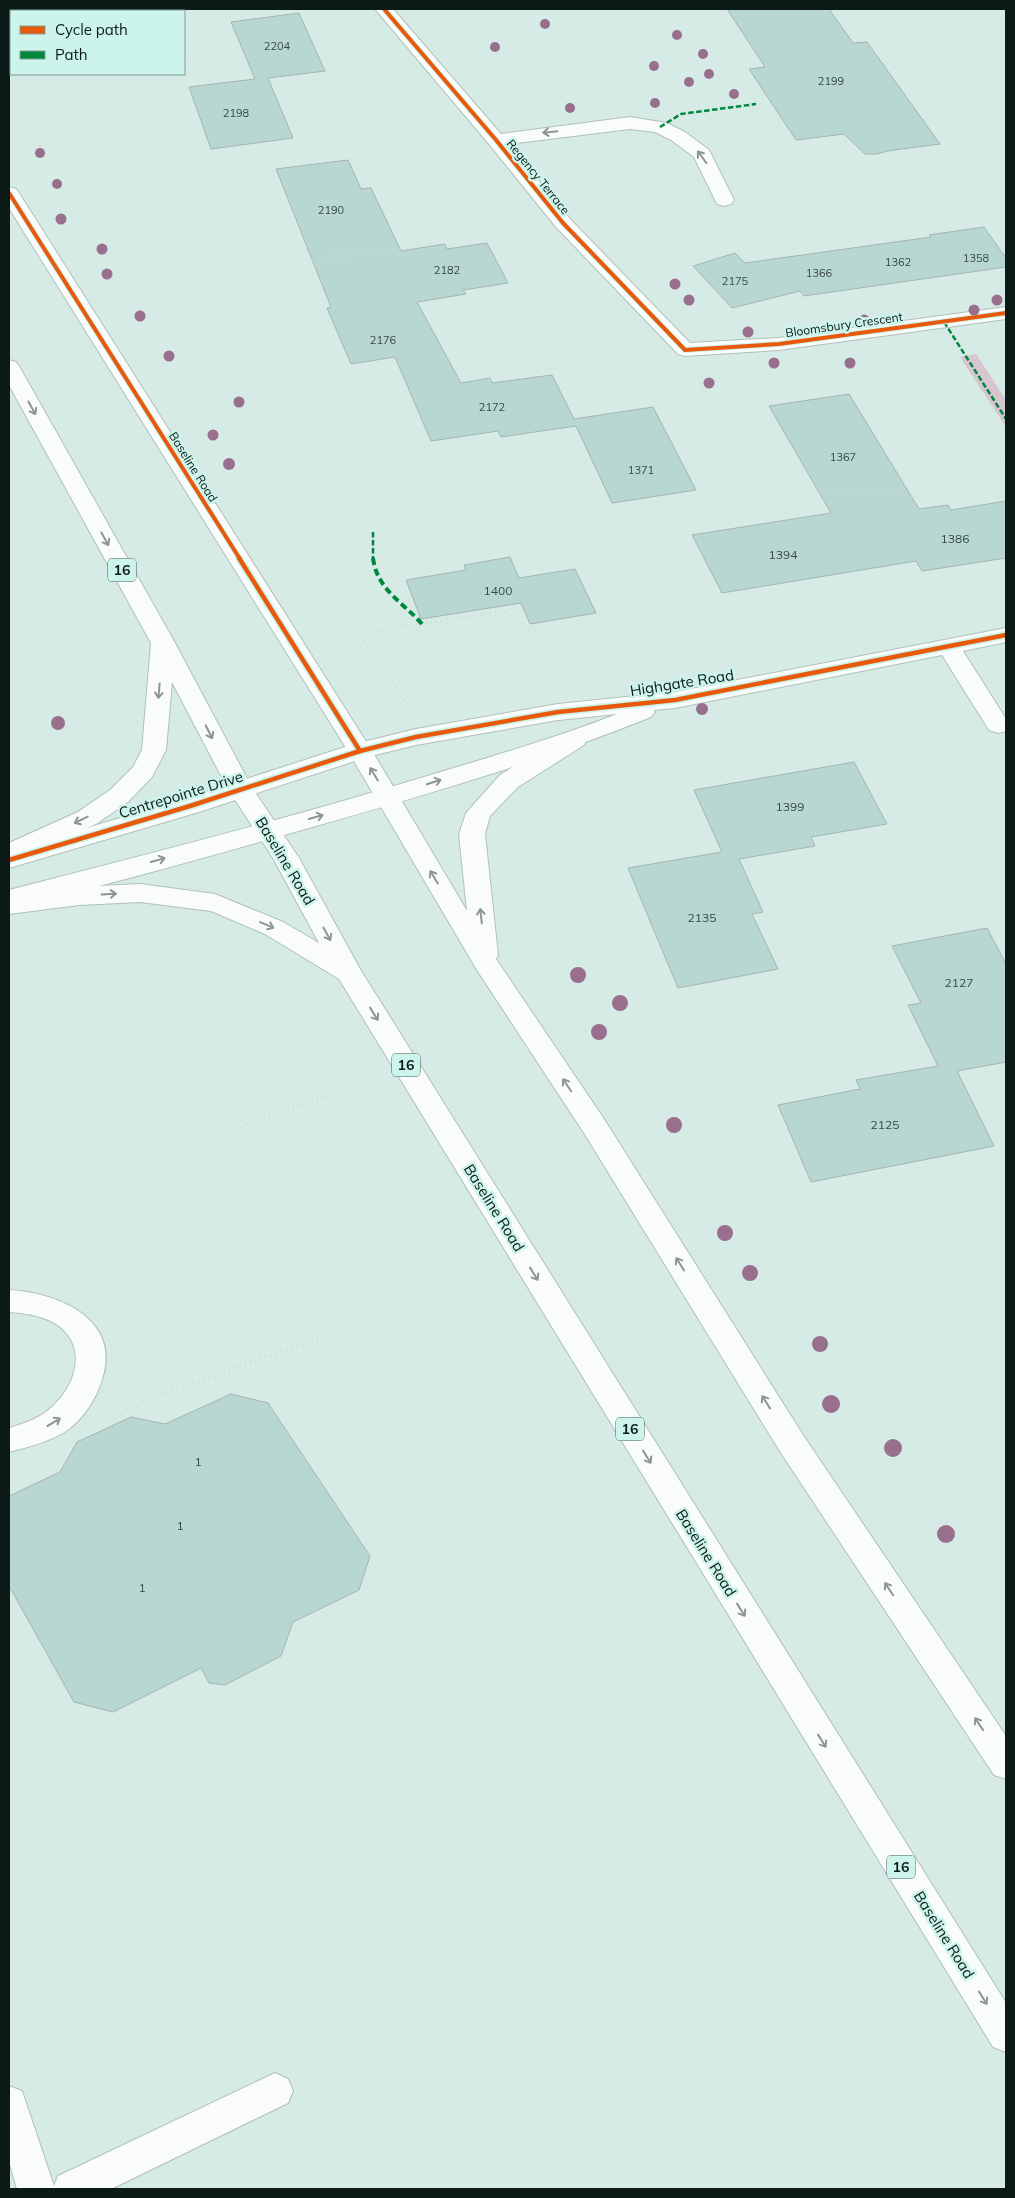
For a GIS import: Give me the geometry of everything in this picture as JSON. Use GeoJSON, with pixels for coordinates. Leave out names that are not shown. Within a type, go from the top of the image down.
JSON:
{"type":"FeatureCollection","features":[{"type":"Feature","properties":{"kind":"main road","name":"Regency Terrace"},"geometry":{"type":"LineString","coordinates":[[384,9],[496,140],[562,223],[685,350]]}},
{"type":"Feature","properties":{"kind":"main road"},"geometry":{"type":"LineString","coordinates":[[496,140],[630,123],[660,127],[678,136],[702,154],[724,200]]}},
{"type":"Feature","properties":{"kind":"main road","name":"Baseline Road"},"geometry":{"type":"LineString","coordinates":[[9,193],[360,751],[486,964],[594,1126],[792,1444],[1006,1764]]}},
{"type":"Feature","properties":{"kind":"main road","name":"Bloomsbury Crescent"},"geometry":{"type":"LineString","coordinates":[[685,350],[779,344],[1006,313]]}},
{"type":"Feature","properties":{"kind":"main road","name":"Baseline Road"},"geometry":{"type":"LineString","coordinates":[[9,366],[163,643],[240,789],[269,830],[348,972],[1006,2035]]}},
{"type":"Feature","properties":{"kind":"main road","name":"Highgate Road"},"geometry":{"type":"LineString","coordinates":[[360,751],[422,736],[558,712],[674,700],[1006,635]]}},
{"type":"Feature","properties":{"kind":"main road"},"geometry":{"type":"LineString","coordinates":[[9,853],[87,818],[119,796],[143,771],[154,750],[163,643]]}},
{"type":"Feature","properties":{"kind":"main road"},"geometry":{"type":"LineString","coordinates":[[948,646],[998,725]]}},
{"type":"Feature","properties":{"kind":"main road","name":"Highgate Road"},"geometry":{"type":"LineString","coordinates":[[388,797],[575,739],[674,700]]}},
{"type":"Feature","properties":{"kind":"main road"},"geometry":{"type":"LineString","coordinates":[[486,964],[472,834],[478,813],[509,780],[575,739]]}},
{"type":"Feature","properties":{"kind":"main road","name":"Centrepointe Drive"},"geometry":{"type":"LineString","coordinates":[[9,860],[360,751]]}},
{"type":"Feature","properties":{"kind":"main road"},"geometry":{"type":"LineString","coordinates":[[9,899],[388,797]]}},
{"type":"Feature","properties":{"kind":"main road"},"geometry":{"type":"LineString","coordinates":[[9,905],[78,896],[140,893],[215,903],[274,928],[348,972]]}},
{"type":"Feature","properties":{"kind":"main road"},"geometry":{"type":"LineString","coordinates":[[9,1301],[33,1302],[59,1311],[79,1327],[90,1348],[92,1372],[82,1395],[63,1416],[38,1432],[9,1440]]}},
{"type":"Feature","properties":{"kind":"main road"},"geometry":{"type":"LineString","coordinates":[[71,2189],[275,2092]]}},
{"type":"Feature","properties":{"kind":"main road"},"geometry":{"type":"LineString","coordinates":[[9,2104],[36,2189]]}},
{"type":"Feature","properties":{"kind":"path"},"geometry":{"type":"LineString","coordinates":[[901,9],[913,24],[957,41]]}},
{"type":"Feature","properties":{"kind":"path"},"geometry":{"type":"LineString","coordinates":[[185,57],[234,51]]}},
{"type":"Feature","properties":{"kind":"path"},"geometry":{"type":"LineString","coordinates":[[284,108],[409,91]]}},
{"type":"Feature","properties":{"kind":"path"},"geometry":{"type":"LineString","coordinates":[[112,133],[188,119]]}},
{"type":"Feature","properties":{"kind":"path"},"geometry":{"type":"LineString","coordinates":[[379,190],[480,176]]}},
{"type":"Feature","properties":{"kind":"path"},"geometry":{"type":"LineString","coordinates":[[169,220],[273,206]]}},
{"type":"Feature","properties":{"kind":"path"},"geometry":{"type":"LineString","coordinates":[[205,274],[433,244],[453,229],[504,220]]}},
{"type":"Feature","properties":{"kind":"path"},"geometry":{"type":"LineString","coordinates":[[492,315],[462,297],[431,323],[492,315],[582,302]]}},
{"type":"Feature","properties":{"kind":"path"},"geometry":{"type":"LineString","coordinates":[[257,354],[338,335]]}},
{"type":"Feature","properties":{"kind":"path"},"geometry":{"type":"LineString","coordinates":[[482,380],[632,356]]}},
{"type":"Feature","properties":{"kind":"path"},"geometry":{"type":"LineString","coordinates":[[704,391],[752,484],[768,521]]}},
{"type":"Feature","properties":{"kind":"path"},"geometry":{"type":"LineString","coordinates":[[885,432],[963,420]]}},
{"type":"Feature","properties":{"kind":"path"},"geometry":{"type":"LineString","coordinates":[[723,428],[774,449],[788,447]]}},
{"type":"Feature","properties":{"kind":"path"},"geometry":{"type":"LineString","coordinates":[[491,477],[507,448],[509,438]]}},
{"type":"Feature","properties":{"kind":"path"},"geometry":{"type":"LineString","coordinates":[[686,446],[729,440]]}},
{"type":"Feature","properties":{"kind":"path"},"geometry":{"type":"LineString","coordinates":[[752,484],[774,449]]}},
{"type":"Feature","properties":{"kind":"path"},"geometry":{"type":"LineString","coordinates":[[491,477],[613,506],[878,490],[939,501],[940,483],[968,469],[987,456],[1006,458]]}},
{"type":"Feature","properties":{"kind":"path"},"geometry":{"type":"LineString","coordinates":[[355,505],[434,485],[587,462]]}},
{"type":"Feature","properties":{"kind":"path"},"geometry":{"type":"LineString","coordinates":[[409,706],[358,633],[504,611],[550,642]]}},
{"type":"Feature","properties":{"kind":"path"},"geometry":{"type":"LineString","coordinates":[[230,1136],[252,1120],[336,1093]]}},
{"type":"Feature","properties":{"kind":"path"},"geometry":{"type":"LineString","coordinates":[[108,1420],[150,1398],[330,1334]]}},
{"type":"Feature","properties":{"kind":"shaded area"},"geometry":{"type":"Polygon","coordinates":[[[976,354],[1006,400],[1006,427],[960,357],[976,354]]]}},
{"type":"Feature","properties":{"kind":"building"},"geometry":{"type":"Polygon","coordinates":[[[727,9],[829,9],[853,43],[867,42],[940,144],[877,154],[865,154],[844,134],[796,140],[749,69],[765,67],[727,9]]]}},
{"type":"Feature","properties":{"kind":"building"},"geometry":{"type":"Polygon","coordinates":[[[299,13],[325,71],[268,78],[293,138],[211,149],[189,87],[255,79],[231,22],[299,13]]]}},
{"type":"Feature","properties":{"kind":"building"},"geometry":{"type":"Polygon","coordinates":[[[348,160],[361,189],[371,188],[401,251],[445,244],[447,249],[487,243],[508,283],[463,290],[466,294],[417,302],[461,383],[490,378],[492,383],[552,375],[574,419],[653,407],[696,490],[612,503],[576,426],[501,437],[498,431],[431,441],[395,357],[351,364],[327,308],[331,307],[276,169],[348,160]]]}},
{"type":"Feature","properties":{"kind":"building"},"geometry":{"type":"Polygon","coordinates":[[[984,227],[1006,258],[1006,267],[804,296],[800,291],[732,308],[693,266],[735,253],[745,263],[931,237],[929,235],[984,227]]]}},
{"type":"Feature","properties":{"kind":"building"},"geometry":{"type":"Polygon","coordinates":[[[849,394],[919,509],[948,505],[951,510],[1006,501],[1006,558],[922,571],[916,561],[722,593],[692,535],[831,513],[769,406],[849,394]]]}},
{"type":"Feature","properties":{"kind":"building"},"geometry":{"type":"Polygon","coordinates":[[[510,557],[519,578],[575,569],[596,613],[530,624],[521,603],[421,619],[406,580],[466,570],[464,565],[510,557]]]}},
{"type":"Feature","properties":{"kind":"building"},"geometry":{"type":"Polygon","coordinates":[[[854,762],[887,824],[811,837],[815,846],[739,859],[763,912],[752,914],[778,969],[678,988],[628,868],[722,852],[694,790],[854,762]]]}},
{"type":"Feature","properties":{"kind":"building"},"geometry":{"type":"Polygon","coordinates":[[[987,928],[1006,964],[1006,1062],[957,1071],[994,1146],[811,1182],[778,1105],[860,1089],[856,1080],[938,1066],[908,1005],[921,1003],[892,946],[987,928]]]}},
{"type":"Feature","properties":{"kind":"building"},"geometry":{"type":"Polygon","coordinates":[[[231,1394],[268,1403],[370,1556],[359,1590],[293,1622],[281,1656],[225,1685],[209,1683],[201,1668],[113,1712],[74,1702],[9,1586],[9,1496],[60,1472],[77,1442],[131,1417],[165,1424],[231,1394]]]}},
{"type":"Feature","properties":{"kind":"marked path"},"geometry":{"type":"LineString","coordinates":[[660,127],[681,114],[756,104]]}},
{"type":"Feature","properties":{"kind":"marked path"},"geometry":{"type":"LineString","coordinates":[[944,322],[1006,419]]}},
{"type":"Feature","properties":{"kind":"marked path"},"geometry":{"type":"LineString","coordinates":[[373,532],[374,564],[380,582],[422,624]]}},
{"type":"Feature","properties":{"kind":"cycle path"},"geometry":{"type":"LineString","coordinates":[[384,9],[496,140],[563,223],[685,350],[779,344],[1006,313]]}},
{"type":"Feature","properties":{"kind":"cycle path"},"geometry":{"type":"LineString","coordinates":[[9,193],[360,751]]}},
{"type":"Feature","properties":{"kind":"cycle path"},"geometry":{"type":"LineString","coordinates":[[9,860],[190,806],[360,751],[416,737],[558,712],[675,700],[1006,635]]}}]}
